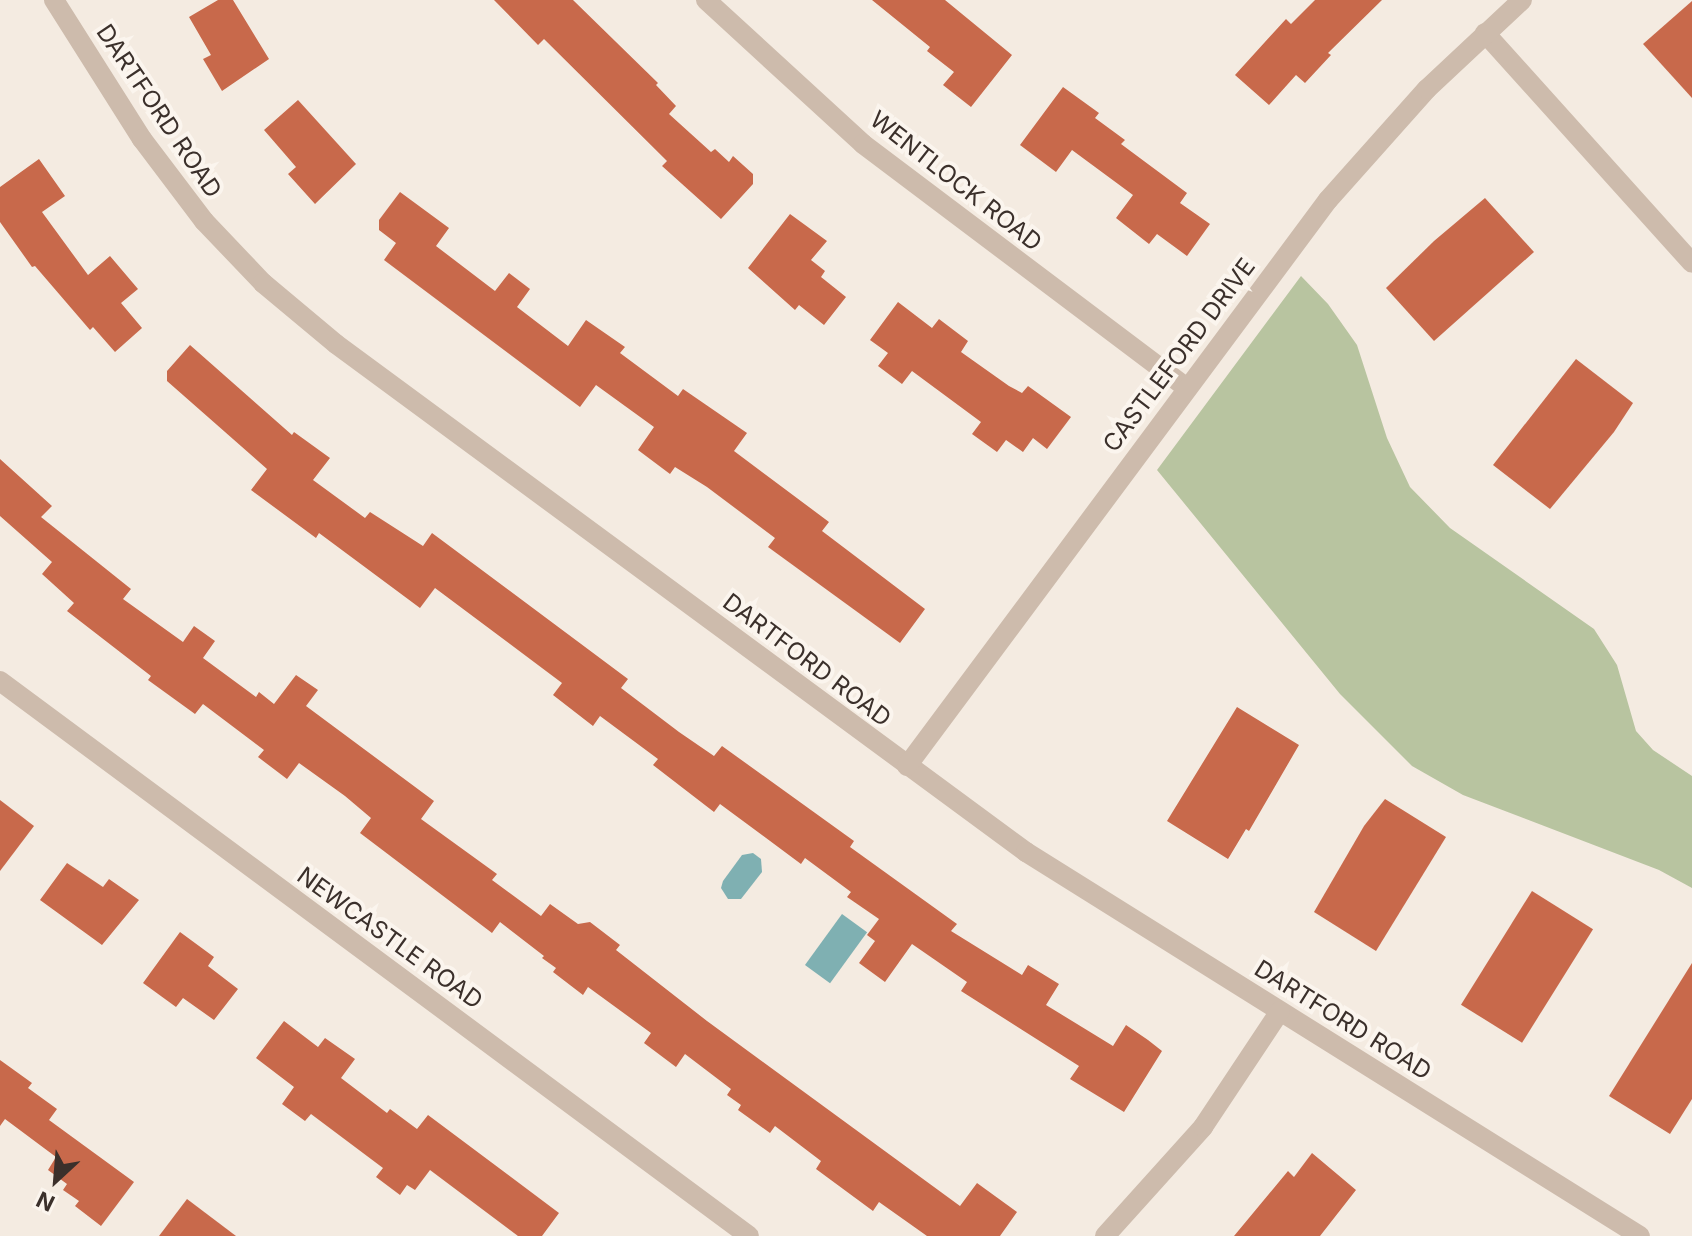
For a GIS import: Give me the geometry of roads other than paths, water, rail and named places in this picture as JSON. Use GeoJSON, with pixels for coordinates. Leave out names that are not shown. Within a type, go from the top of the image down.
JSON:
{"type":"FeatureCollection","features":[{"type":"Feature","properties":{"kind":"street","name":"DARTFORD ROAD"},"geometry":{"type":"LineString","coordinates":[[54,0],[166,174],[204,221],[263,283],[336,344],[907,766],[1046,865],[1640,1236]]}},
{"type":"Feature","properties":{"kind":"street","name":"WENTLOCK ROAD"},"geometry":{"type":"LineString","coordinates":[[706,0],[863,144],[1187,388]]}},
{"type":"Feature","properties":{"kind":"street","name":"CASTLEFORD DRIVE"},"geometry":{"type":"LineString","coordinates":[[907,766],[1187,388],[1357,165],[1427,89],[1522,0]]}},
{"type":"Feature","properties":{"kind":"street"},"geometry":{"type":"LineString","coordinates":[[1485,33],[1692,263]]}},
{"type":"Feature","properties":{"kind":"street","name":"NEWCASTLE ROAD"},"geometry":{"type":"LineString","coordinates":[[0,681],[749,1236]]}},
{"type":"Feature","properties":{"kind":"street"},"geometry":{"type":"LineString","coordinates":[[1105,1236],[1203,1127],[1280,1011]]}},
{"type":"Feature","properties":{"kind":"water"},"geometry":{"type":"Polygon","coordinates":[[[753,853],[761,859],[762,872],[741,899],[728,899],[721,888],[723,881],[742,855],[753,853]]]}},
{"type":"Feature","properties":{"kind":"water"},"geometry":{"type":"Polygon","coordinates":[[[842,914],[867,932],[830,983],[805,965],[842,914]]]}}]}
